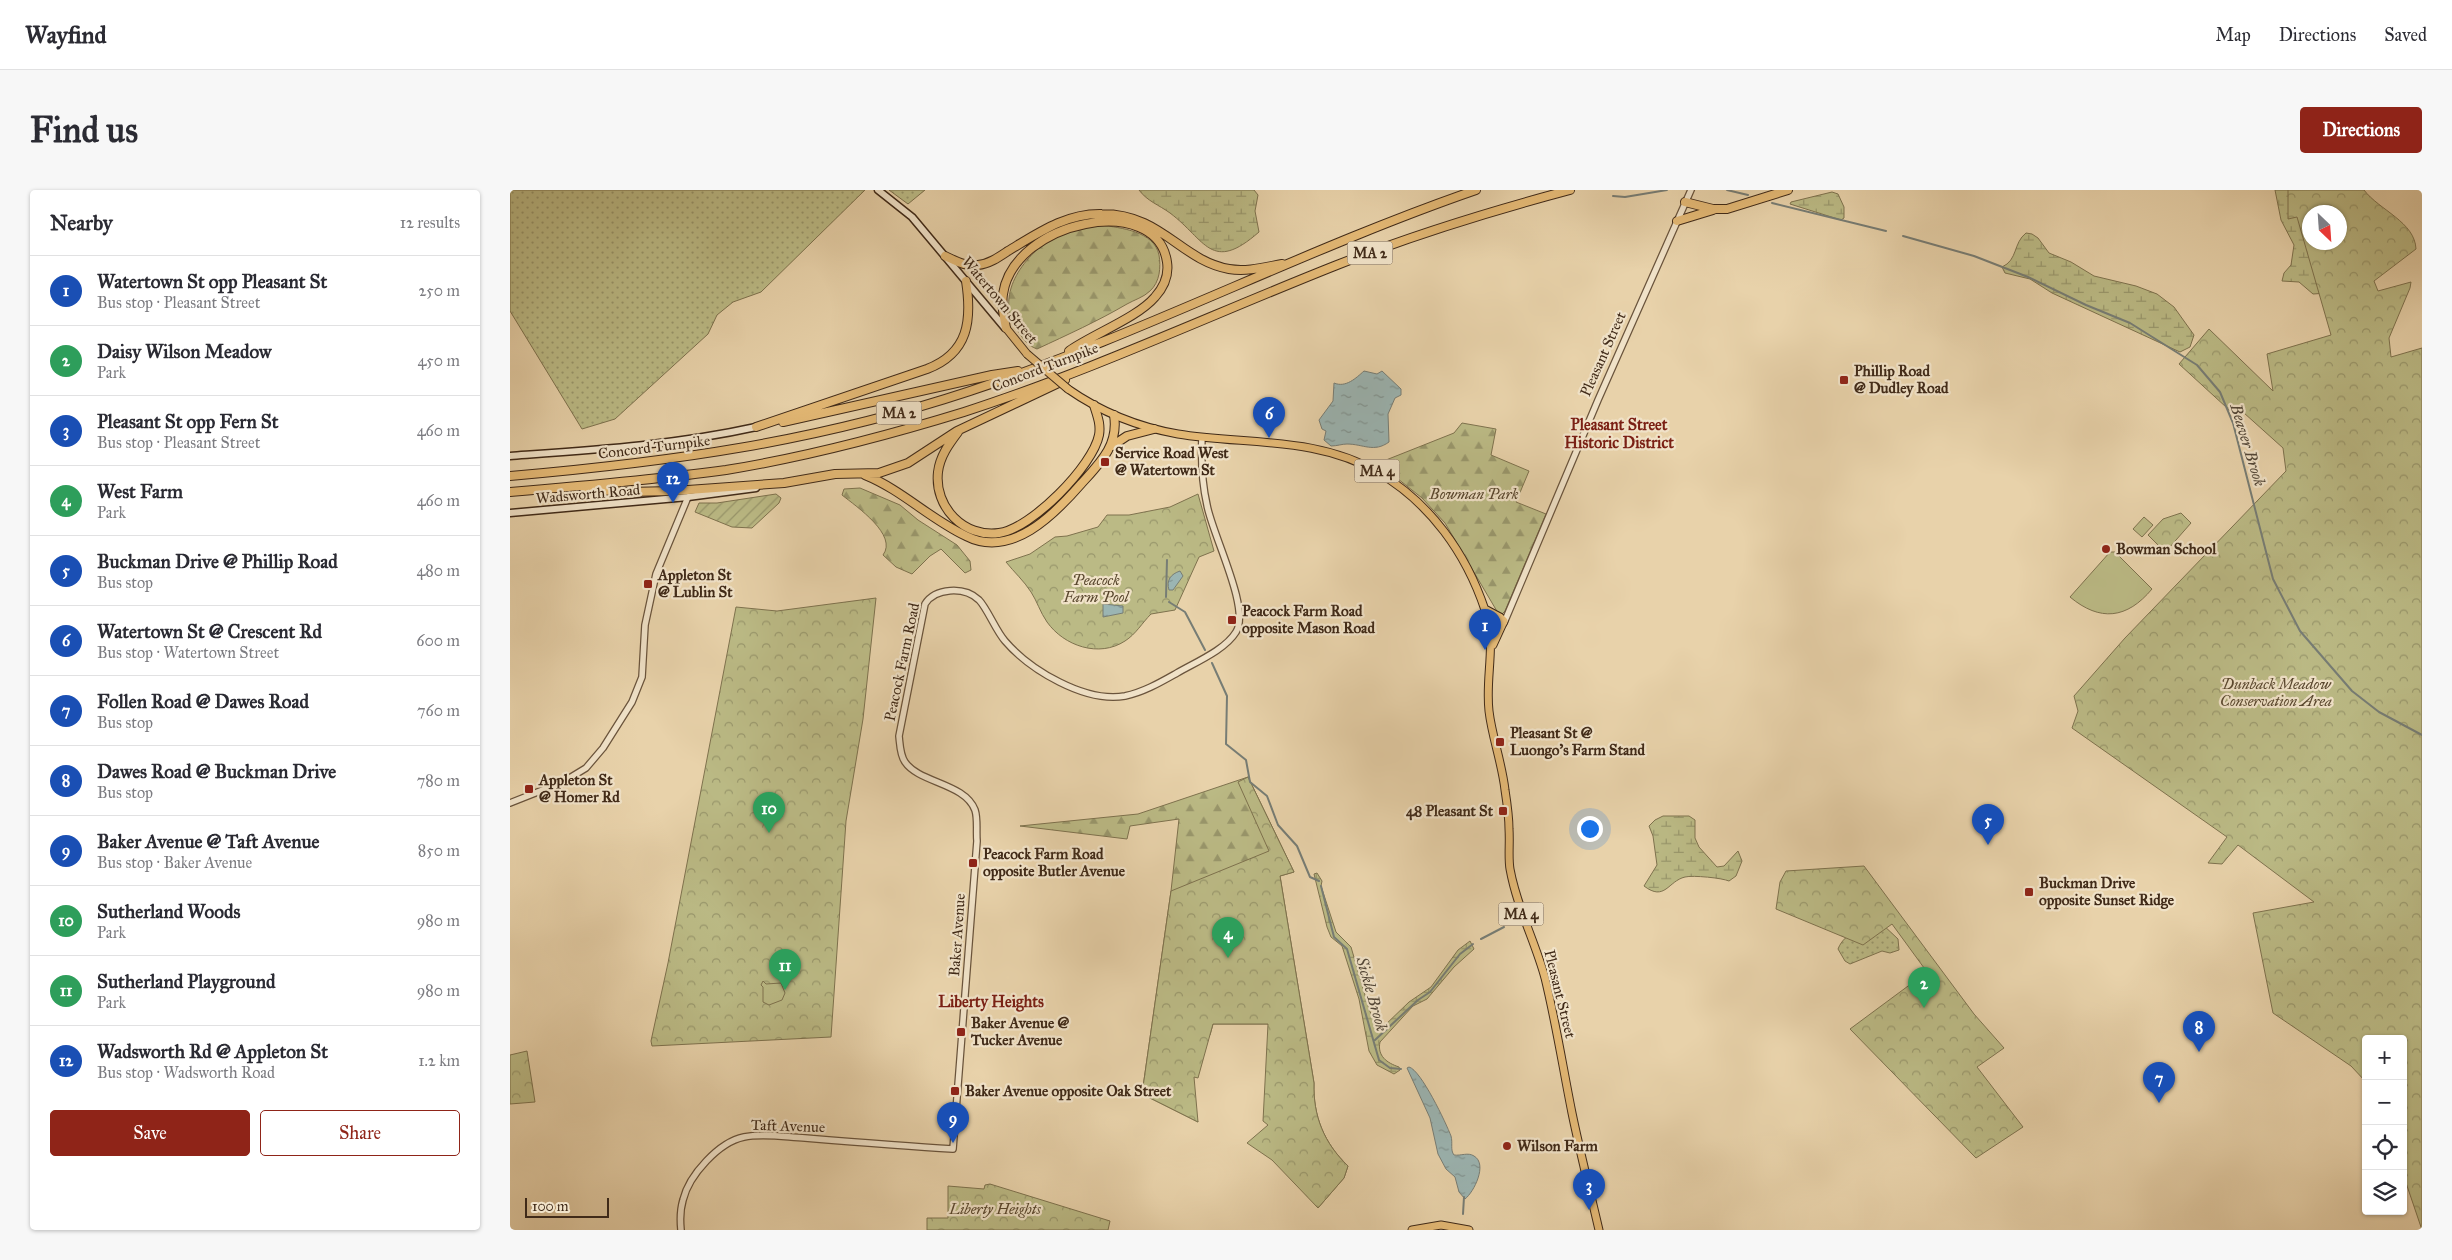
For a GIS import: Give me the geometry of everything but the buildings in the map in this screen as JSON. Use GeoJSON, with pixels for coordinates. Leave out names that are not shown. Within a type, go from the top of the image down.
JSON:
{"type":"FeatureCollection","features":[{"type":"Feature","properties":{"kind":"highway","name":"Concord Turnpike"},"geometry":{"type":"LineString","coordinates":[[1055,360],[1476,190]]}},
{"type":"Feature","properties":{"kind":"highway","name":"Concord Turnpike"},"geometry":{"type":"LineString","coordinates":[[510,492],[727,469],[827,449],[965,411],[1088,366],[1394,244],[1490,212],[1570,190]]}},
{"type":"Feature","properties":{"kind":"highway"},"geometry":{"type":"LineString","coordinates":[[1677,221],[1718,209],[1738,207],[1788,190]]}},
{"type":"Feature","properties":{"kind":"highway"},"geometry":{"type":"LineString","coordinates":[[1685,202],[1718,209]]}},
{"type":"Feature","properties":{"kind":"highway"},"geometry":{"type":"LineString","coordinates":[[945,256],[966,265],[982,265],[1057,222],[1080,215],[1101,214],[1124,216],[1147,223],[1202,259],[1227,269],[1253,269],[1299,261]]}},
{"type":"Feature","properties":{"kind":"highway"},"geometry":{"type":"LineString","coordinates":[[1006,328],[1002,301],[1006,282],[1023,256],[1044,239],[1071,226],[1093,222],[1126,225],[1150,235],[1162,247],[1167,264],[1165,280],[1158,294],[1141,309],[1087,338],[1055,360]]}},
{"type":"Feature","properties":{"kind":"highway"},"geometry":{"type":"LineString","coordinates":[[756,427],[928,369],[944,361],[959,345],[968,326],[970,307],[966,281]]}},
{"type":"Feature","properties":{"kind":"highway","name":"MA 2"},"geometry":{"type":"LineString","coordinates":[[1030,370],[1055,360]]}},
{"type":"Feature","properties":{"kind":"highway"},"geometry":{"type":"LineString","coordinates":[[566,487],[636,492],[784,483],[830,474],[879,473],[902,466],[960,430],[1058,384],[1088,366]]}},
{"type":"Feature","properties":{"kind":"highway"},"geometry":{"type":"LineString","coordinates":[[756,427],[992,375],[1030,370]]}},
{"type":"Feature","properties":{"kind":"highway","name":"Concord Turnpike"},"geometry":{"type":"LineString","coordinates":[[510,476],[654,462],[778,442],[896,414],[1030,370]]}},
{"type":"Feature","properties":{"kind":"highway"},"geometry":{"type":"LineString","coordinates":[[960,430],[946,450],[940,466],[938,481],[941,498],[949,513],[964,526],[979,532],[999,533],[1016,528],[1038,515],[1076,473],[1099,436],[1100,424],[1094,405]]}},
{"type":"Feature","properties":{"kind":"highway"},"geometry":{"type":"LineString","coordinates":[[863,474],[897,490],[967,537],[980,542],[999,542],[1019,536],[1044,521],[1081,484],[1109,449],[1116,434],[1114,415]]}},
{"type":"Feature","properties":{"kind":"highway"},"geometry":{"type":"LineString","coordinates":[[1109,449],[1125,437],[1154,429]]}},
{"type":"Feature","properties":{"kind":"main road","name":"Watertown Street"},"geometry":{"type":"LineString","coordinates":[[878,190],[912,217],[1027,354],[1068,389],[1094,405],[1114,415],[1154,429],[1202,437],[1310,448],[1340,456],[1375,470],[1404,490],[1428,511],[1458,554],[1476,586],[1485,609],[1492,618],[1491,629]]}},
{"type":"Feature","properties":{"kind":"main road","name":"Concord Turnpike"},"geometry":{"type":"LineString","coordinates":[[510,456],[624,448],[705,437],[756,427]]}},
{"type":"Feature","properties":{"kind":"main road","name":"Wadsworth Road"},"geometry":{"type":"LineString","coordinates":[[510,513],[688,497],[784,483]]}},
{"type":"Feature","properties":{"kind":"main road"},"geometry":{"type":"LineString","coordinates":[[1492,618],[1502,624]]}},
{"type":"Feature","properties":{"kind":"main road"},"geometry":{"type":"LineString","coordinates":[[1491,629],[1502,624]]}},
{"type":"Feature","properties":{"kind":"main road","name":"Pleasant Street"},"geometry":{"type":"LineString","coordinates":[[1492,647],[1502,624]]}},
{"type":"Feature","properties":{"kind":"main road","name":"Pleasant Street"},"geometry":{"type":"LineString","coordinates":[[1491,629],[1490,711],[1505,787],[1509,825],[1510,866],[1521,912],[1538,956],[1551,1003],[1573,1115],[1599,1230]]}},
{"type":"Feature","properties":{"kind":"main road"},"geometry":{"type":"LineString","coordinates":[[1412,1230],[1441,1225],[1468,1230]]}},
{"type":"Feature","properties":{"kind":"street","name":"Pleasant Street"},"geometry":{"type":"LineString","coordinates":[[1502,624],[1509,613],[1598,400],[1691,190]]}},
{"type":"Feature","properties":{"kind":"street","name":"Peacock Farm Road"},"geometry":{"type":"LineString","coordinates":[[977,841],[974,810],[969,801],[952,789],[912,769],[905,763],[901,753],[898,736],[925,604],[929,598],[946,591],[962,592],[974,597],[979,600],[1004,640],[1018,655],[1036,669],[1058,682],[1095,693],[1110,696],[1133,694],[1190,666],[1226,643],[1237,631],[1240,618],[1237,595],[1212,525],[1207,505],[1203,472],[1202,437]]}},
{"type":"Feature","properties":{"kind":"street"},"geometry":{"type":"LineString","coordinates":[[510,803],[572,777],[589,766],[603,748],[634,698],[642,677],[645,625],[656,574],[688,497]]}},
{"type":"Feature","properties":{"kind":"street","name":"Baker Avenue"},"geometry":{"type":"LineString","coordinates":[[953,1149],[977,841]]}},
{"type":"Feature","properties":{"kind":"street","name":"Taft Avenue"},"geometry":{"type":"LineString","coordinates":[[682,1230],[680,1214],[683,1198],[694,1177],[709,1158],[731,1140],[746,1136],[778,1136],[953,1149]]}},
{"type":"Feature","properties":{"kind":"green space"},"geometry":{"type":"Polygon","coordinates":[[[510,190],[865,190],[761,292],[733,302],[717,315],[708,334],[615,419],[582,429],[510,311],[510,190]]]}},
{"type":"Feature","properties":{"kind":"green space"},"geometry":{"type":"Polygon","coordinates":[[[889,190],[925,190],[908,204],[889,190]]]}},
{"type":"Feature","properties":{"kind":"green space"},"geometry":{"type":"Polygon","coordinates":[[[1139,190],[1254,190],[1258,195],[1255,211],[1259,232],[1230,251],[1219,252],[1201,242],[1182,223],[1149,200],[1139,190]]]}},
{"type":"Feature","properties":{"kind":"green space"},"geometry":{"type":"Polygon","coordinates":[[[2275,190],[2350,190],[2357,207],[2347,237],[2347,205],[2302,205],[2302,250],[2342,250],[2328,293],[2313,294],[2299,282],[2282,281],[2284,273],[2291,265],[2294,245],[2281,220],[2275,190]]]}},
{"type":"Feature","properties":{"kind":"green space","name":"Dunback Meadow Conservation Area"},"geometry":{"type":"Polygon","coordinates":[[[2288,190],[2364,190],[2410,231],[2416,249],[2374,281],[2378,291],[2411,282],[2389,338],[2391,357],[2422,348],[2422,1230],[2407,1186],[2407,1035],[2362,1035],[2362,1078],[2351,1066],[2273,1013],[2253,913],[2314,902],[2238,845],[2222,864],[2208,863],[2227,837],[2072,728],[2078,711],[2074,696],[2125,638],[2286,471],[2283,448],[2244,413],[2238,418],[2179,364],[2209,329],[2273,391],[2267,354],[2331,335],[2307,250],[2347,250],[2347,205],[2302,205],[2302,234],[2297,217],[2288,219],[2288,190]]]}},
{"type":"Feature","properties":{"kind":"green space"},"geometry":{"type":"Polygon","coordinates":[[[1832,192],[1838,194],[1844,207],[1844,218],[1841,220],[1790,204],[1791,202],[1832,192]]]}},
{"type":"Feature","properties":{"kind":"green space"},"geometry":{"type":"Polygon","coordinates":[[[1101,225],[1127,229],[1151,241],[1156,247],[1160,260],[1160,269],[1156,283],[1145,295],[1082,328],[1037,349],[1033,347],[1022,338],[1010,315],[1009,301],[1011,288],[1017,275],[1024,263],[1034,253],[1061,233],[1101,225]]]}},
{"type":"Feature","properties":{"kind":"green space"},"geometry":{"type":"Polygon","coordinates":[[[2026,233],[2038,238],[2049,253],[2071,262],[2094,276],[2136,286],[2157,294],[2174,307],[2194,335],[2190,347],[2180,352],[2052,293],[2030,279],[2005,273],[2002,267],[2011,260],[2019,242],[2026,233]]]}},
{"type":"Feature","properties":{"kind":"green space","name":"Bowman Park"},"geometry":{"type":"Polygon","coordinates":[[[1462,423],[1496,429],[1491,455],[1529,471],[1516,502],[1546,514],[1505,611],[1502,614],[1498,613],[1445,523],[1422,498],[1383,467],[1386,460],[1454,433],[1462,423]]]}},
{"type":"Feature","properties":{"kind":"green space"},"geometry":{"type":"Polygon","coordinates":[[[860,488],[900,505],[918,520],[957,545],[970,561],[971,570],[965,573],[941,549],[930,556],[912,574],[896,567],[883,555],[886,547],[881,530],[866,514],[842,495],[844,489],[860,488]]]}},
{"type":"Feature","properties":{"kind":"green space"},"geometry":{"type":"Polygon","coordinates":[[[776,494],[781,498],[779,503],[752,528],[732,527],[695,512],[699,503],[717,503],[776,494]]]}},
{"type":"Feature","properties":{"kind":"green space","name":"Peacock Farm Pool"},"geometry":{"type":"Polygon","coordinates":[[[1198,494],[1214,551],[1199,557],[1175,610],[1151,614],[1132,635],[1115,646],[1093,649],[1072,643],[1063,637],[1047,622],[1033,595],[1006,562],[1030,554],[1055,537],[1067,536],[1098,527],[1107,515],[1129,515],[1170,507],[1198,494]]]}},
{"type":"Feature","properties":{"kind":"green space"},"geometry":{"type":"Polygon","coordinates":[[[2181,513],[2191,523],[2169,548],[2162,549],[2148,535],[2163,519],[2181,513]]]}},
{"type":"Feature","properties":{"kind":"green space"},"geometry":{"type":"Polygon","coordinates":[[[2144,517],[2153,525],[2142,537],[2133,529],[2144,517]]]}},
{"type":"Feature","properties":{"kind":"green space"},"geometry":{"type":"Polygon","coordinates":[[[2110,552],[2115,552],[2152,589],[2133,606],[2113,614],[2092,611],[2070,597],[2110,552]]]}},
{"type":"Feature","properties":{"kind":"green space"},"geometry":{"type":"Polygon","coordinates":[[[876,598],[863,719],[846,821],[831,1037],[652,1046],[651,1041],[668,963],[736,607],[777,611],[876,598]]]}},
{"type":"Feature","properties":{"kind":"green space"},"geometry":{"type":"Polygon","coordinates":[[[1248,777],[1294,872],[1280,876],[1318,1118],[1332,1148],[1348,1166],[1344,1178],[1318,1208],[1332,1159],[1268,1024],[1213,1024],[1210,1035],[1158,1037],[1198,1122],[1142,1094],[1171,891],[1179,819],[1130,826],[1127,839],[1020,826],[1138,814],[1248,777]]]}},
{"type":"Feature","properties":{"kind":"green space"},"geometry":{"type":"Polygon","coordinates":[[[1248,777],[1294,872],[1280,876],[1318,1118],[1332,1148],[1348,1166],[1344,1178],[1318,1208],[1272,1160],[1247,1143],[1268,1125],[1263,1121],[1268,1024],[1213,1024],[1198,1078],[1194,1077],[1198,1122],[1142,1094],[1171,891],[1269,851],[1238,782],[1248,777]]]}},
{"type":"Feature","properties":{"kind":"green space"},"geometry":{"type":"Polygon","coordinates":[[[1663,816],[1689,816],[1695,820],[1695,838],[1699,847],[1717,867],[1724,866],[1738,851],[1742,861],[1736,876],[1729,881],[1707,877],[1685,877],[1679,879],[1666,889],[1657,892],[1644,886],[1657,865],[1653,836],[1649,826],[1663,816]]]}},
{"type":"Feature","properties":{"kind":"green space"},"geometry":{"type":"Polygon","coordinates":[[[1864,866],[1974,1014],[2004,1048],[1977,1067],[2023,1127],[1976,1158],[1850,1029],[1927,972],[1892,924],[1863,945],[1776,909],[1780,882],[1786,871],[1864,866]]]}},
{"type":"Feature","properties":{"kind":"green space"},"geometry":{"type":"Polygon","coordinates":[[[1317,873],[1322,881],[1321,886],[1336,932],[1351,947],[1369,1009],[1377,1028],[1382,1028],[1409,1002],[1431,987],[1458,950],[1470,941],[1474,949],[1454,967],[1427,999],[1413,1006],[1380,1042],[1380,1051],[1384,1058],[1399,1067],[1400,1070],[1394,1074],[1377,1065],[1369,1051],[1359,999],[1342,946],[1331,937],[1327,927],[1314,874],[1317,873]]]}},
{"type":"Feature","properties":{"kind":"green space"},"geometry":{"type":"Polygon","coordinates":[[[1881,923],[1898,939],[1899,950],[1890,953],[1882,951],[1850,964],[1845,961],[1838,949],[1845,938],[1856,931],[1881,923]]]}},
{"type":"Feature","properties":{"kind":"green space"},"geometry":{"type":"Polygon","coordinates":[[[763,981],[766,984],[781,983],[785,993],[782,1000],[769,1005],[763,1002],[763,987],[761,985],[763,981]]]}},
{"type":"Feature","properties":{"kind":"green space"},"geometry":{"type":"Polygon","coordinates":[[[527,1051],[535,1102],[510,1104],[510,1055],[527,1051]]]}},
{"type":"Feature","properties":{"kind":"green space","name":"Liberty Heights"},"geometry":{"type":"Polygon","coordinates":[[[990,1184],[1110,1221],[1108,1230],[927,1230],[927,1218],[948,1218],[948,1186],[984,1189],[985,1185],[990,1184]]]}},
{"type":"Feature","properties":{"kind":"water"},"geometry":{"type":"Polygon","coordinates":[[[1364,371],[1377,374],[1382,371],[1401,389],[1401,395],[1395,398],[1388,414],[1389,442],[1378,447],[1353,444],[1331,446],[1324,440],[1326,431],[1322,429],[1319,420],[1333,401],[1334,383],[1347,383],[1364,371]]]}},
{"type":"Feature","properties":{"kind":"water"},"geometry":{"type":"Polygon","coordinates":[[[1180,571],[1183,576],[1173,590],[1169,590],[1168,583],[1170,578],[1180,571]]]}},
{"type":"Feature","properties":{"kind":"water"},"geometry":{"type":"Polygon","coordinates":[[[1103,604],[1123,606],[1123,613],[1103,617],[1103,604]]]}},
{"type":"Feature","properties":{"kind":"water"},"geometry":{"type":"Polygon","coordinates":[[[1409,1067],[1420,1077],[1439,1109],[1451,1136],[1454,1155],[1469,1154],[1478,1160],[1480,1171],[1478,1178],[1465,1199],[1459,1192],[1455,1177],[1446,1169],[1438,1154],[1430,1118],[1407,1068],[1409,1067]]]}},
{"type":"Feature","properties":{"kind":"waterway","name":"Beaver Brook"},"geometry":{"type":"LineString","coordinates":[[1613,196],[1625,197],[1667,190]]}},
{"type":"Feature","properties":{"kind":"waterway","name":"Beaver Brook"},"geometry":{"type":"LineString","coordinates":[[1727,190],[1748,195]]}},
{"type":"Feature","properties":{"kind":"waterway","name":"Beaver Brook"},"geometry":{"type":"LineString","coordinates":[[1772,203],[1886,231]]}},
{"type":"Feature","properties":{"kind":"waterway","name":"Beaver Brook"},"geometry":{"type":"LineString","coordinates":[[1903,236],[1974,256],[2028,277],[2086,305],[2130,323],[2197,365],[2220,392],[2233,423],[2273,579],[2300,631],[2352,691],[2379,712],[2422,735]]}},
{"type":"Feature","properties":{"kind":"waterway","name":"Sickle Brook"},"geometry":{"type":"LineString","coordinates":[[1166,597],[1167,560]]}},
{"type":"Feature","properties":{"kind":"waterway","name":"Sickle Brook"},"geometry":{"type":"LineString","coordinates":[[1169,602],[1185,612],[1205,650]]}},
{"type":"Feature","properties":{"kind":"waterway","name":"Sickle Brook"},"geometry":{"type":"LineString","coordinates":[[1212,663],[1227,696],[1226,744],[1246,760],[1250,782],[1267,796],[1278,825],[1297,846],[1310,877],[1319,881]]}},
{"type":"Feature","properties":{"kind":"waterway","name":"Sickle Brook"},"geometry":{"type":"LineString","coordinates":[[1321,886],[1334,937],[1347,949],[1379,1060],[1390,1068],[1401,1069]]}},
{"type":"Feature","properties":{"kind":"waterway"},"geometry":{"type":"LineString","coordinates":[[1481,939],[1504,927]]}},
{"type":"Feature","properties":{"kind":"waterway"},"geometry":{"type":"LineString","coordinates":[[1375,1040],[1418,1000],[1430,992],[1460,954],[1473,944]]}},
{"type":"Feature","properties":{"kind":"waterway","name":"Sickle Brook"},"geometry":{"type":"LineString","coordinates":[[1463,1214],[1464,1197]]}},
{"type":"Feature","properties":{"kind":"place","name":"Phillip Road @ Dudley Road"},"geometry":{"type":"Point","coordinates":[1844,380]}},
{"type":"Feature","properties":{"kind":"place","name":"Watertown St @ Crescent Rd"},"geometry":{"type":"Point","coordinates":[1269,438]}},
{"type":"Feature","properties":{"kind":"place","name":"Service Road West @ Watertown St"},"geometry":{"type":"Point","coordinates":[1105,462]}},
{"type":"Feature","properties":{"kind":"place","name":"Wadsworth Rd @ Appleton St"},"geometry":{"type":"Point","coordinates":[673,503]}},
{"type":"Feature","properties":{"kind":"place","name":"Bowman School"},"geometry":{"type":"Point","coordinates":[2106,549]}},
{"type":"Feature","properties":{"kind":"place","name":"Appleton St @ Lublin St"},"geometry":{"type":"Point","coordinates":[648,584]}},
{"type":"Feature","properties":{"kind":"place","name":"Peacock Farm Road opposite Mason Road"},"geometry":{"type":"Point","coordinates":[1232,620]}},
{"type":"Feature","properties":{"kind":"place","name":"Watertown St opp Pleasant St"},"geometry":{"type":"Point","coordinates":[1485,650]}},
{"type":"Feature","properties":{"kind":"place","name":"Pleasant St @ Luongo's Farm Stand"},"geometry":{"type":"Point","coordinates":[1500,742]}},
{"type":"Feature","properties":{"kind":"place","name":"Appleton St @ Homer Rd"},"geometry":{"type":"Point","coordinates":[529,789]}},
{"type":"Feature","properties":{"kind":"place","name":"48 Pleasant St"},"geometry":{"type":"Point","coordinates":[1503,811]}},
{"type":"Feature","properties":{"kind":"place","name":"Sutherland Woods"},"geometry":{"type":"Point","coordinates":[769,833]}},
{"type":"Feature","properties":{"kind":"place","name":"Buckman Drive @ Phillip Road"},"geometry":{"type":"Point","coordinates":[1988,845]}},
{"type":"Feature","properties":{"kind":"place","name":"Peacock Farm Road opposite Butler Avenue"},"geometry":{"type":"Point","coordinates":[973,863]}},
{"type":"Feature","properties":{"kind":"place","name":"Buckman Drive opposite Sunset Ridge"},"geometry":{"type":"Point","coordinates":[2029,892]}},
{"type":"Feature","properties":{"kind":"place","name":"West Farm"},"geometry":{"type":"Point","coordinates":[1228,958]}},
{"type":"Feature","properties":{"kind":"place","name":"Sutherland Playground"},"geometry":{"type":"Point","coordinates":[785,990]}},
{"type":"Feature","properties":{"kind":"place","name":"Daisy Wilson Meadow"},"geometry":{"type":"Point","coordinates":[1924,1008]}},
{"type":"Feature","properties":{"kind":"place","name":"Baker Avenue @ Tucker Avenue"},"geometry":{"type":"Point","coordinates":[961,1032]}},
{"type":"Feature","properties":{"kind":"place","name":"Dawes Road @ Buckman Drive"},"geometry":{"type":"Point","coordinates":[2199,1052]}},
{"type":"Feature","properties":{"kind":"place","name":"Baker Avenue opposite Oak Street"},"geometry":{"type":"Point","coordinates":[955,1091]}},
{"type":"Feature","properties":{"kind":"place","name":"Follen Road @ Dawes Road"},"geometry":{"type":"Point","coordinates":[2159,1103]}},
{"type":"Feature","properties":{"kind":"place","name":"Baker Avenue @ Taft Avenue"},"geometry":{"type":"Point","coordinates":[953,1143]}},
{"type":"Feature","properties":{"kind":"place","name":"Wilson Farm"},"geometry":{"type":"Point","coordinates":[1507,1146]}},
{"type":"Feature","properties":{"kind":"place","name":"Pleasant St opp Fern St"},"geometry":{"type":"Point","coordinates":[1589,1210]}},
{"type":"Feature","properties":{"kind":"district","name":"Pleasant Street Historic District"},"geometry":{"type":"Point","coordinates":[1619,433]}},
{"type":"Feature","properties":{"kind":"district","name":"Liberty Heights"},"geometry":{"type":"Point","coordinates":[991,1001]}}]}
